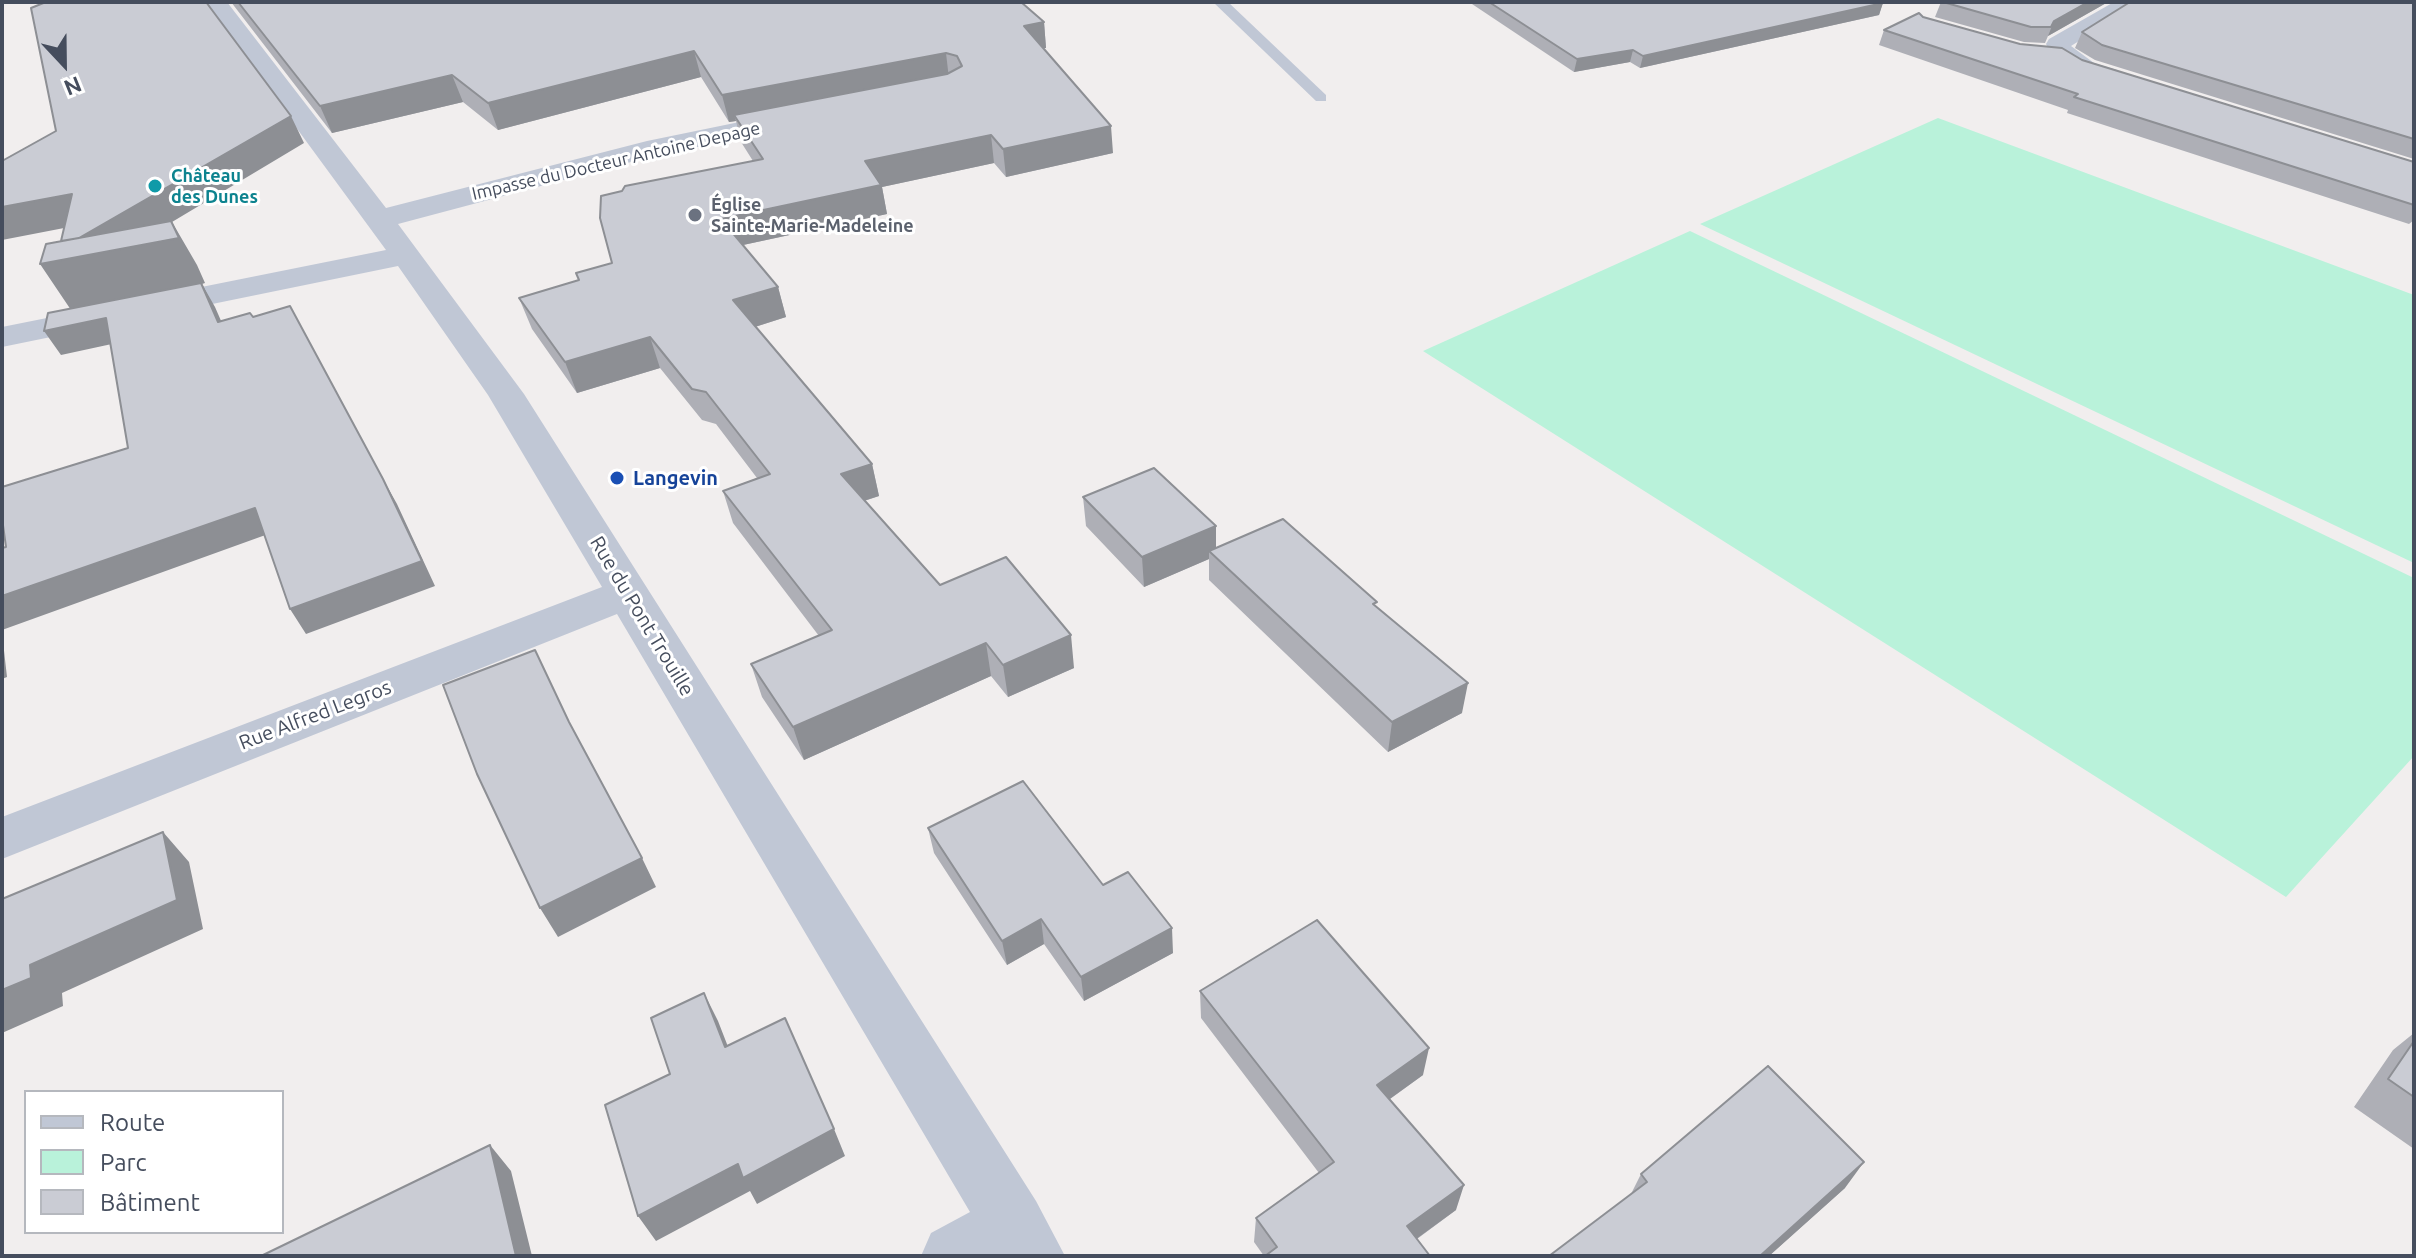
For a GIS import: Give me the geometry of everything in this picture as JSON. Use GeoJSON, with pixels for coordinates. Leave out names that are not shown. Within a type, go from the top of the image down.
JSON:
{"type":"FeatureCollection","features":[{"type":"Feature","properties":{"kind":"street","name":"Rue du Pont Trouille"},"geometry":{"type":"LineString","coordinates":[[215,2],[406,255],[506,394],[1022,1240]]}},
{"type":"Feature","properties":{"kind":"street"},"geometry":{"type":"LineString","coordinates":[[2130,2],[2058,44],[2049,53],[2130,82]]}},
{"type":"Feature","properties":{"kind":"street","name":"Impasse du Docteur Antoine Depage"},"geometry":{"type":"LineString","coordinates":[[377,220],[647,149],[817,115]]}},
{"type":"Feature","properties":{"kind":"street"},"geometry":{"type":"LineString","coordinates":[[2,337],[406,255]]}},
{"type":"Feature","properties":{"kind":"street","name":"Rue Alfred Legros"},"geometry":{"type":"LineString","coordinates":[[2,838],[628,593]]}},
{"type":"Feature","properties":{"kind":"street"},"geometry":{"type":"LineString","coordinates":[[954,1256],[1022,1240]]}},
{"type":"Feature","properties":{"kind":"lane"},"geometry":{"type":"LineString","coordinates":[[1220,2],[1321,98]]}},
{"type":"Feature","properties":{"kind":"green space"},"geometry":{"type":"Polygon","coordinates":[[[1938,118],[2414,295],[2414,563],[1700,224],[1938,118]]]}},
{"type":"Feature","properties":{"kind":"green space"},"geometry":{"type":"Polygon","coordinates":[[[1690,231],[2414,578],[2414,756],[2286,897],[1423,351],[1690,231]]]}},
{"type":"Feature","properties":{"kind":"building"},"geometry":{"type":"Polygon","coordinates":[[[46,2],[206,2],[291,116],[79,238],[61,241],[72,194],[2,207],[2,161],[56,131],[31,8],[46,2]]]}},
{"type":"Feature","properties":{"kind":"building"},"geometry":{"type":"Polygon","coordinates":[[[238,2],[1021,2],[1044,22],[1024,26],[1111,126],[1003,149],[991,135],[865,161],[881,185],[721,219],[778,287],[733,300],[872,464],[841,474],[940,585],[1006,557],[1071,635],[1003,665],[986,643],[793,727],[751,664],[832,630],[723,491],[770,474],[706,392],[692,389],[650,337],[565,362],[519,298],[579,280],[576,273],[612,263],[600,218],[601,196],[622,191],[625,186],[763,159],[734,115],[947,74],[962,66],[957,56],[946,53],[722,95],[694,51],[488,103],[452,75],[320,106],[238,2]]]}},
{"type":"Feature","properties":{"kind":"building"},"geometry":{"type":"Polygon","coordinates":[[[1489,2],[1883,3],[1643,56],[1633,50],[1577,59],[1489,2]]]}},
{"type":"Feature","properties":{"kind":"building"},"geometry":{"type":"Polygon","coordinates":[[[1943,2],[2088,2],[2054,21],[2051,27],[2031,27],[1943,2]]]}},
{"type":"Feature","properties":{"kind":"building"},"geometry":{"type":"Polygon","coordinates":[[[2130,2],[2414,2],[2414,139],[2102,45],[2082,32],[2130,2]]]}},
{"type":"Feature","properties":{"kind":"building"},"geometry":{"type":"Polygon","coordinates":[[[1919,13],[1923,17],[2020,44],[2062,48],[2082,60],[2414,162],[2414,205],[2074,97],[2078,94],[1884,30],[1919,13]]]}},
{"type":"Feature","properties":{"kind":"building"},"geometry":{"type":"Polygon","coordinates":[[[171,221],[179,238],[40,264],[46,244],[171,221]]]}},
{"type":"Feature","properties":{"kind":"building"},"geometry":{"type":"Polygon","coordinates":[[[201,283],[218,322],[250,313],[253,317],[290,306],[383,479],[422,561],[290,609],[255,508],[2,596],[2,548],[6,547],[2,487],[128,448],[106,318],[44,331],[48,313],[201,283]]]}},
{"type":"Feature","properties":{"kind":"building"},"geometry":{"type":"Polygon","coordinates":[[[1154,468],[1216,526],[1142,557],[1083,497],[1154,468]]]}},
{"type":"Feature","properties":{"kind":"building"},"geometry":{"type":"Polygon","coordinates":[[[1283,519],[1377,602],[1373,604],[1468,683],[1392,722],[1209,551],[1283,519]]]}},
{"type":"Feature","properties":{"kind":"building"},"geometry":{"type":"Polygon","coordinates":[[[535,650],[569,722],[642,858],[540,908],[477,774],[443,685],[535,650]]]}},
{"type":"Feature","properties":{"kind":"building"},"geometry":{"type":"Polygon","coordinates":[[[1023,781],[1103,885],[1128,872],[1172,928],[1081,977],[1041,919],[1002,941],[928,828],[1023,781]]]}},
{"type":"Feature","properties":{"kind":"building"},"geometry":{"type":"Polygon","coordinates":[[[163,832],[177,900],[30,965],[31,978],[2,990],[2,899],[163,832]]]}},
{"type":"Feature","properties":{"kind":"building"},"geometry":{"type":"Polygon","coordinates":[[[1317,920],[1429,1048],[1377,1085],[1464,1185],[1407,1226],[1430,1256],[1265,1256],[1277,1247],[1256,1218],[1334,1162],[1200,991],[1317,920]]]}},
{"type":"Feature","properties":{"kind":"building"},"geometry":{"type":"Polygon","coordinates":[[[704,993],[725,1047],[785,1018],[834,1129],[743,1178],[738,1164],[638,1216],[605,1105],[670,1074],[651,1018],[704,993]]]}},
{"type":"Feature","properties":{"kind":"building"},"geometry":{"type":"Polygon","coordinates":[[[2414,1041],[2414,1097],[2388,1079],[2414,1041]]]}},
{"type":"Feature","properties":{"kind":"building"},"geometry":{"type":"Polygon","coordinates":[[[1768,1066],[1864,1162],[1760,1256],[1549,1256],[1647,1182],[1641,1174],[1768,1066]]]}},
{"type":"Feature","properties":{"kind":"building"},"geometry":{"type":"Polygon","coordinates":[[[490,1145],[516,1256],[261,1256],[490,1145]]]}},
{"type":"Feature","properties":{"kind":"place","name":"Château des Dunes"},"geometry":{"type":"Point","coordinates":[155,186]}},
{"type":"Feature","properties":{"kind":"place","name":"Église Sainte-Marie-Madeleine"},"geometry":{"type":"Point","coordinates":[695,215]}},
{"type":"Feature","properties":{"kind":"place","name":"Langevin"},"geometry":{"type":"Point","coordinates":[617,478]}}]}
